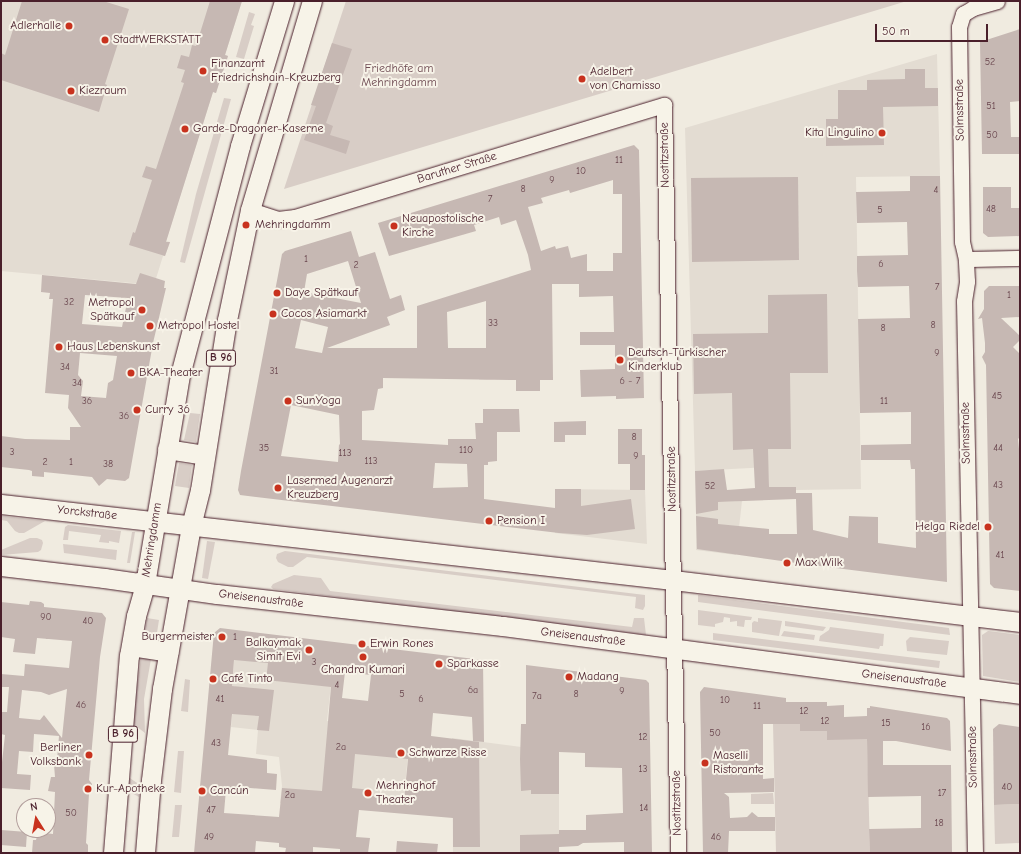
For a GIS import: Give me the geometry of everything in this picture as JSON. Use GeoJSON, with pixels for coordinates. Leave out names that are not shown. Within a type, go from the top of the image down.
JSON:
{"type":"FeatureCollection","features":[{"type":"Feature","properties":{"kind":"main road","name":"Mehringdamm"},"geometry":{"type":"LineString","coordinates":[[113,853],[131,646],[136,616],[164,522],[167,450],[180,375],[204,278],[240,146],[284,1]]}},
{"type":"Feature","properties":{"kind":"main road","name":"B 96"},"geometry":{"type":"LineString","coordinates":[[145,853],[157,725],[191,526],[200,490],[227,320],[250,210],[312,1]]}},
{"type":"Feature","properties":{"kind":"main road"},"geometry":{"type":"LineString","coordinates":[[167,450],[205,455]]}},
{"type":"Feature","properties":{"kind":"main road","name":"Yorckstraße"},"geometry":{"type":"LineString","coordinates":[[1,504],[164,522]]}},
{"type":"Feature","properties":{"kind":"main road"},"geometry":{"type":"LineString","coordinates":[[164,522],[673,580],[1020,622]]}},
{"type":"Feature","properties":{"kind":"main road"},"geometry":{"type":"LineString","coordinates":[[1,566],[145,584]]}},
{"type":"Feature","properties":{"kind":"main road","name":"Gneisenaustraße"},"geometry":{"type":"LineString","coordinates":[[145,584],[675,648],[1020,694]]}},
{"type":"Feature","properties":{"kind":"main road"},"geometry":{"type":"LineString","coordinates":[[131,646],[169,652]]}},
{"type":"Feature","properties":{"kind":"street","name":"Solmsstraße"},"geometry":{"type":"LineString","coordinates":[[975,853],[964,301],[967,288],[966,259],[962,242],[959,27],[963,14],[973,8],[997,1]]}},
{"type":"Feature","properties":{"kind":"street","name":"Baruther Straße"},"geometry":{"type":"LineString","coordinates":[[250,210],[278,219],[295,217],[664,105]]}},
{"type":"Feature","properties":{"kind":"street","name":"Nostitzstraße"},"geometry":{"type":"LineString","coordinates":[[664,105],[678,853]]}},
{"type":"Feature","properties":{"kind":"street"},"geometry":{"type":"LineString","coordinates":[[966,259],[1020,258]]}},
{"type":"Feature","properties":{"kind":"shaded area"},"geometry":{"type":"Polygon","coordinates":[[[1,1],[242,1],[225,55],[228,56],[224,69],[222,69],[216,93],[213,92],[166,241],[170,242],[165,256],[163,256],[154,285],[1,271],[1,1]]]}},
{"type":"Feature","properties":{"kind":"shaded area"},"geometry":{"type":"Polygon","coordinates":[[[937,54],[940,176],[856,177],[861,489],[796,490],[796,487],[769,487],[768,467],[695,471],[685,128],[937,54]]]}},
{"type":"Feature","properties":{"kind":"shaded area"},"geometry":{"type":"Polygon","coordinates":[[[555,489],[645,490],[647,544],[555,533],[555,489]]]}},
{"type":"Feature","properties":{"kind":"shaded area"},"geometry":{"type":"Polygon","coordinates":[[[742,501],[736,555],[696,550],[696,503],[742,501]]]}},
{"type":"Feature","properties":{"kind":"shaded area"},"geometry":{"type":"Polygon","coordinates":[[[235,651],[333,666],[327,721],[366,725],[409,744],[404,796],[399,799],[364,796],[363,810],[280,803],[282,786],[279,757],[256,754],[258,730],[231,727],[235,686],[232,686],[235,651]]]}},
{"type":"Feature","properties":{"kind":"shaded area"},"geometry":{"type":"Polygon","coordinates":[[[452,738],[559,752],[559,853],[453,853],[452,738]]]}},
{"type":"Feature","properties":{"kind":"green space","name":"Friedhöfe am Mehringdamm"},"geometry":{"type":"Polygon","coordinates":[[[346,1],[907,1],[284,189],[346,1]]]}},
{"type":"Feature","properties":{"kind":"green space"},"geometry":{"type":"Polygon","coordinates":[[[249,12],[255,14],[251,25],[254,26],[244,59],[236,57],[249,12]]]}},
{"type":"Feature","properties":{"kind":"green space"},"geometry":{"type":"Polygon","coordinates":[[[224,98],[231,99],[185,263],[180,262],[196,194],[224,98]]]}},
{"type":"Feature","properties":{"kind":"green space"},"geometry":{"type":"Polygon","coordinates":[[[190,413],[200,414],[196,442],[184,440],[190,413]]]}},
{"type":"Feature","properties":{"kind":"green space"},"geometry":{"type":"Polygon","coordinates":[[[179,463],[192,465],[189,488],[175,486],[179,463]]]}},
{"type":"Feature","properties":{"kind":"green space"},"geometry":{"type":"Polygon","coordinates":[[[1,516],[45,521],[24,533],[19,533],[15,531],[7,521],[1,520],[1,516]]]}},
{"type":"Feature","properties":{"kind":"green space"},"geometry":{"type":"Polygon","coordinates":[[[68,525],[121,531],[119,543],[109,541],[109,543],[99,542],[101,535],[69,531],[68,540],[63,540],[65,527],[68,525]]]}},
{"type":"Feature","properties":{"kind":"green space"},"geometry":{"type":"Polygon","coordinates":[[[132,532],[135,532],[130,563],[127,563],[132,532]]]}},
{"type":"Feature","properties":{"kind":"green space"},"geometry":{"type":"Polygon","coordinates":[[[30,538],[42,540],[43,543],[41,550],[38,552],[1,555],[1,550],[30,538]]]}},
{"type":"Feature","properties":{"kind":"green space"},"geometry":{"type":"Polygon","coordinates":[[[207,541],[215,542],[208,579],[202,578],[207,541]]]}},
{"type":"Feature","properties":{"kind":"green space"},"geometry":{"type":"Polygon","coordinates":[[[63,544],[117,550],[116,560],[64,553],[63,544]]]}},
{"type":"Feature","properties":{"kind":"green space"},"geometry":{"type":"Polygon","coordinates":[[[285,551],[645,595],[645,606],[643,610],[635,608],[636,597],[307,557],[293,567],[288,567],[278,562],[276,558],[277,554],[285,551]]]}},
{"type":"Feature","properties":{"kind":"green space"},"geometry":{"type":"Polygon","coordinates":[[[294,575],[321,578],[330,591],[632,627],[634,618],[644,618],[646,635],[273,589],[271,587],[273,584],[294,575]]]}},
{"type":"Feature","properties":{"kind":"green space"},"geometry":{"type":"Polygon","coordinates":[[[698,595],[949,628],[950,635],[698,602],[698,595]]]}},
{"type":"Feature","properties":{"kind":"green space"},"geometry":{"type":"Polygon","coordinates":[[[698,610],[752,617],[751,620],[745,620],[744,627],[737,626],[737,621],[730,622],[730,618],[724,617],[723,622],[715,624],[715,627],[698,625],[698,610]]]}},
{"type":"Feature","properties":{"kind":"green space"},"geometry":{"type":"Polygon","coordinates":[[[147,618],[159,620],[156,639],[144,638],[147,618]]]}},
{"type":"Feature","properties":{"kind":"green space"},"geometry":{"type":"Polygon","coordinates":[[[758,618],[782,621],[779,636],[752,632],[752,623],[754,621],[758,622],[758,618]]]}},
{"type":"Feature","properties":{"kind":"green space"},"geometry":{"type":"Polygon","coordinates":[[[785,621],[826,627],[823,631],[785,626],[785,621]]]}},
{"type":"Feature","properties":{"kind":"green space"},"geometry":{"type":"Polygon","coordinates":[[[830,627],[884,634],[883,646],[880,646],[879,649],[819,641],[820,636],[829,630],[830,627]]]}},
{"type":"Feature","properties":{"kind":"green space"},"geometry":{"type":"Polygon","coordinates":[[[784,631],[815,635],[814,640],[781,636],[784,631]]]}},
{"type":"Feature","properties":{"kind":"green space"},"geometry":{"type":"Polygon","coordinates":[[[988,631],[1020,635],[1020,682],[983,676],[982,635],[988,631]]]}},
{"type":"Feature","properties":{"kind":"green space"},"geometry":{"type":"Polygon","coordinates":[[[713,633],[940,661],[939,668],[713,640],[713,633]]]}},
{"type":"Feature","properties":{"kind":"green space"},"geometry":{"type":"Polygon","coordinates":[[[910,637],[949,641],[947,655],[907,651],[906,641],[910,637]]]}},
{"type":"Feature","properties":{"kind":"green space"},"geometry":{"type":"Polygon","coordinates":[[[141,658],[151,659],[144,699],[145,733],[132,723],[141,658]]]}},
{"type":"Feature","properties":{"kind":"green space"},"geometry":{"type":"Polygon","coordinates":[[[185,679],[190,680],[188,712],[181,711],[185,679]]]}},
{"type":"Feature","properties":{"kind":"green space"},"geometry":{"type":"Polygon","coordinates":[[[773,724],[800,724],[800,731],[827,731],[827,739],[867,736],[870,853],[776,853],[773,724]]]}},
{"type":"Feature","properties":{"kind":"green space"},"geometry":{"type":"Polygon","coordinates":[[[178,751],[184,751],[181,793],[174,792],[178,751]]]}},
{"type":"Feature","properties":{"kind":"green space"},"geometry":{"type":"Polygon","coordinates":[[[127,776],[140,785],[139,797],[126,790],[127,776]]]}},
{"type":"Feature","properties":{"kind":"green space"},"geometry":{"type":"Polygon","coordinates":[[[773,793],[774,804],[751,804],[751,794],[773,793]]]}},
{"type":"Feature","properties":{"kind":"green space"},"geometry":{"type":"Polygon","coordinates":[[[1020,804],[1020,843],[995,844],[994,805],[1020,804]]]}},
{"type":"Feature","properties":{"kind":"green space"},"geometry":{"type":"Polygon","coordinates":[[[175,805],[182,805],[179,837],[172,837],[175,805]]]}},
{"type":"Feature","properties":{"kind":"building"},"geometry":{"type":"Polygon","coordinates":[[[22,1],[103,1],[129,9],[105,84],[107,85],[99,112],[1,80],[1,53],[5,55],[22,1]]]}},
{"type":"Feature","properties":{"kind":"building","name":"Garde-Dragoner-Kaserne"},"geometry":{"type":"Polygon","coordinates":[[[210,1],[242,1],[225,55],[228,56],[216,93],[213,92],[166,242],[170,242],[165,256],[129,245],[133,232],[135,233],[152,180],[142,177],[146,166],[156,169],[184,83],[181,82],[185,70],[177,68],[181,55],[189,57],[192,45],[196,46],[210,1]]]}},
{"type":"Feature","properties":{"kind":"building"},"geometry":{"type":"Polygon","coordinates":[[[1020,29],[1020,101],[1010,102],[1011,137],[1020,137],[1020,154],[982,154],[980,42],[1020,29]]]}},
{"type":"Feature","properties":{"kind":"building"},"geometry":{"type":"Polygon","coordinates":[[[332,43],[352,49],[326,123],[333,126],[330,135],[350,141],[346,154],[304,140],[316,106],[311,105],[332,43]]]}},
{"type":"Feature","properties":{"kind":"building"},"geometry":{"type":"Polygon","coordinates":[[[905,69],[925,69],[925,88],[938,88],[938,106],[883,107],[884,145],[826,146],[826,119],[838,119],[838,90],[867,90],[867,80],[905,79],[905,69]]]}},
{"type":"Feature","properties":{"kind":"building"},"geometry":{"type":"Polygon","coordinates":[[[634,145],[639,150],[644,398],[616,399],[616,396],[581,397],[580,370],[615,369],[615,345],[580,345],[580,332],[614,332],[613,296],[579,297],[579,284],[552,284],[553,380],[540,380],[540,391],[516,391],[516,380],[383,378],[383,388],[378,389],[374,410],[362,411],[362,440],[448,445],[448,439],[476,439],[475,423],[483,423],[483,409],[519,409],[520,432],[497,432],[497,461],[488,462],[488,465],[484,465],[484,499],[555,508],[555,489],[581,489],[581,506],[631,499],[635,529],[587,535],[559,533],[240,495],[238,490],[241,471],[282,254],[285,251],[351,231],[359,257],[375,252],[390,299],[401,295],[405,310],[387,317],[390,325],[327,348],[417,348],[417,306],[531,270],[528,255],[516,220],[501,225],[499,217],[474,225],[476,231],[389,256],[378,223],[634,145]],[[613,180],[570,193],[569,190],[541,198],[543,203],[528,207],[541,251],[555,246],[556,249],[568,246],[571,258],[587,254],[587,271],[613,271],[613,253],[622,253],[622,194],[613,194],[613,180]],[[348,261],[307,274],[304,292],[361,303],[348,261]],[[486,301],[447,312],[448,348],[486,348],[486,301]],[[301,320],[295,348],[322,353],[328,327],[301,320]],[[291,405],[281,456],[338,462],[339,444],[340,445],[339,415],[291,405]],[[435,463],[433,488],[468,487],[467,464],[435,463]]]}},
{"type":"Feature","properties":{"kind":"building"},"geometry":{"type":"Polygon","coordinates":[[[910,176],[940,176],[947,582],[697,549],[696,516],[718,519],[718,524],[769,529],[769,534],[797,534],[796,499],[718,502],[718,510],[696,514],[695,471],[724,469],[727,490],[755,488],[753,449],[733,450],[732,393],[694,394],[693,334],[768,333],[768,295],[827,294],[828,373],[790,373],[791,449],[768,449],[769,487],[796,487],[796,493],[812,493],[813,530],[848,538],[849,516],[878,517],[878,543],[916,548],[915,469],[911,469],[910,460],[861,460],[861,445],[911,444],[911,412],[860,413],[858,319],[910,318],[909,286],[858,287],[857,271],[857,256],[908,255],[907,222],[857,223],[856,192],[910,191],[910,176]]]}},
{"type":"Feature","properties":{"kind":"building"},"geometry":{"type":"Polygon","coordinates":[[[798,177],[799,260],[692,262],[691,178],[798,177]]]}},
{"type":"Feature","properties":{"kind":"building"},"geometry":{"type":"Polygon","coordinates":[[[983,187],[1011,187],[1011,208],[1020,208],[1020,236],[988,237],[983,233],[983,187]]]}},
{"type":"Feature","properties":{"kind":"building"},"geometry":{"type":"Polygon","coordinates":[[[140,273],[165,281],[164,288],[166,288],[153,343],[129,478],[125,481],[107,479],[99,486],[92,477],[44,472],[44,477],[32,476],[32,471],[29,470],[1,467],[1,436],[25,439],[70,440],[70,427],[81,427],[68,408],[69,395],[45,393],[53,299],[49,299],[50,293],[41,292],[42,275],[136,284],[140,273]],[[85,295],[82,324],[122,327],[128,298],[85,295]],[[80,353],[78,375],[83,381],[81,396],[106,398],[108,383],[113,380],[117,356],[80,353]]]}},
{"type":"Feature","properties":{"kind":"building"},"geometry":{"type":"Polygon","coordinates":[[[989,286],[1020,286],[1020,317],[1001,318],[1020,336],[1020,340],[1013,347],[1020,354],[1020,437],[1018,439],[1020,459],[1020,591],[994,588],[990,584],[986,365],[982,357],[985,352],[985,343],[982,318],[978,319],[984,309],[984,291],[989,286]]]}},
{"type":"Feature","properties":{"kind":"building"},"geometry":{"type":"Polygon","coordinates":[[[586,421],[586,435],[565,435],[565,442],[554,442],[554,422],[586,421]]]}},
{"type":"Feature","properties":{"kind":"building"},"geometry":{"type":"Polygon","coordinates":[[[618,429],[642,429],[642,455],[645,455],[645,490],[630,490],[630,464],[618,464],[618,429]]]}},
{"type":"Feature","properties":{"kind":"building"},"geometry":{"type":"Polygon","coordinates":[[[30,601],[41,602],[44,604],[44,607],[102,613],[106,618],[100,657],[89,780],[92,784],[92,791],[89,794],[86,843],[88,845],[88,853],[32,853],[33,840],[36,840],[36,838],[56,838],[55,792],[48,791],[51,777],[55,777],[54,765],[57,760],[59,736],[34,734],[33,752],[19,751],[17,774],[31,775],[30,790],[1,788],[1,761],[2,762],[5,735],[1,734],[1,712],[7,712],[9,687],[1,687],[1,674],[24,676],[25,664],[69,668],[72,641],[37,638],[35,654],[13,652],[15,639],[1,637],[1,602],[29,605],[30,601]],[[67,689],[49,695],[41,692],[22,690],[19,718],[40,720],[44,715],[62,738],[67,689]]]}},
{"type":"Feature","properties":{"kind":"building"},"geometry":{"type":"Polygon","coordinates":[[[220,628],[483,660],[484,742],[473,741],[472,717],[433,713],[431,736],[479,742],[480,847],[453,847],[453,818],[359,810],[356,837],[370,838],[368,853],[340,853],[340,849],[313,847],[313,853],[285,853],[286,848],[279,847],[279,843],[256,841],[255,853],[194,853],[214,633],[220,628]],[[234,660],[232,686],[274,690],[269,731],[257,730],[259,716],[232,714],[228,755],[267,760],[267,773],[277,774],[276,790],[239,787],[239,791],[226,789],[224,813],[279,817],[282,788],[322,791],[331,687],[266,680],[268,663],[234,660]],[[345,672],[342,698],[368,701],[371,675],[345,672]],[[355,754],[352,788],[372,790],[372,796],[404,800],[408,759],[355,754]]]}},
{"type":"Feature","properties":{"kind":"building"},"geometry":{"type":"Polygon","coordinates":[[[526,665],[646,680],[649,683],[652,853],[624,853],[624,842],[583,843],[578,846],[559,847],[559,853],[520,852],[520,835],[559,834],[559,830],[586,830],[586,815],[623,813],[622,768],[585,767],[585,753],[559,752],[559,794],[531,794],[531,790],[521,791],[521,724],[526,724],[526,665]]]}},
{"type":"Feature","properties":{"kind":"building"},"geometry":{"type":"Polygon","coordinates":[[[704,687],[786,698],[786,702],[827,702],[827,706],[844,705],[844,717],[867,716],[867,708],[870,708],[870,706],[947,718],[950,721],[951,751],[896,741],[883,741],[883,765],[951,765],[952,853],[870,853],[869,829],[921,828],[921,796],[868,797],[867,739],[827,740],[827,731],[800,731],[800,724],[763,724],[763,779],[774,778],[774,792],[724,793],[729,797],[730,818],[747,817],[752,812],[758,817],[775,817],[775,831],[729,831],[728,853],[703,853],[700,692],[704,687]]]}},
{"type":"Feature","properties":{"kind":"building"},"geometry":{"type":"Polygon","coordinates":[[[999,724],[1020,727],[1020,804],[994,805],[993,729],[999,724]]]}},
{"type":"Feature","properties":{"kind":"building"},"geometry":{"type":"Polygon","coordinates":[[[1,830],[16,831],[16,838],[27,838],[26,847],[1,845],[1,830]]]}},
{"type":"Feature","properties":{"kind":"building"},"geometry":{"type":"Polygon","coordinates":[[[397,841],[438,844],[437,853],[396,853],[397,841]]]}},
{"type":"Feature","properties":{"kind":"place","name":"Adlerhalle"},"geometry":{"type":"Point","coordinates":[69,26]}},
{"type":"Feature","properties":{"kind":"place","name":"StadtWERKSTATT"},"geometry":{"type":"Point","coordinates":[105,40]}},
{"type":"Feature","properties":{"kind":"place","name":"Finanzamt Friedrichshain-Kreuzberg"},"geometry":{"type":"Point","coordinates":[203,71]}},
{"type":"Feature","properties":{"kind":"place","name":"Adelbert von Chamisso"},"geometry":{"type":"Point","coordinates":[582,79]}},
{"type":"Feature","properties":{"kind":"place","name":"Kiezraum"},"geometry":{"type":"Point","coordinates":[71,91]}},
{"type":"Feature","properties":{"kind":"place","name":"Garde-Dragoner-Kaserne"},"geometry":{"type":"Point","coordinates":[185,129]}},
{"type":"Feature","properties":{"kind":"place","name":"Kita Lingulino"},"geometry":{"type":"Point","coordinates":[882,133]}},
{"type":"Feature","properties":{"kind":"place","name":"Mehringdamm"},"geometry":{"type":"Point","coordinates":[246,225]}},
{"type":"Feature","properties":{"kind":"place","name":"Neuapostolische Kirche"},"geometry":{"type":"Point","coordinates":[394,226]}},
{"type":"Feature","properties":{"kind":"place","name":"Daye Spätkauf"},"geometry":{"type":"Point","coordinates":[277,293]}},
{"type":"Feature","properties":{"kind":"place","name":"Metropol Spätkauf"},"geometry":{"type":"Point","coordinates":[142,310]}},
{"type":"Feature","properties":{"kind":"place","name":"Cocos Asiamarkt"},"geometry":{"type":"Point","coordinates":[273,314]}},
{"type":"Feature","properties":{"kind":"place","name":"Metropol Hostel"},"geometry":{"type":"Point","coordinates":[150,326]}},
{"type":"Feature","properties":{"kind":"place","name":"Haus Lebenskunst"},"geometry":{"type":"Point","coordinates":[59,347]}},
{"type":"Feature","properties":{"kind":"place","name":"Deutsch-Türkischer Kinderklub"},"geometry":{"type":"Point","coordinates":[620,360]}},
{"type":"Feature","properties":{"kind":"place","name":"BKA-Theater"},"geometry":{"type":"Point","coordinates":[131,373]}},
{"type":"Feature","properties":{"kind":"place","name":"SunYoga"},"geometry":{"type":"Point","coordinates":[288,401]}},
{"type":"Feature","properties":{"kind":"place","name":"Curry 36"},"geometry":{"type":"Point","coordinates":[137,410]}},
{"type":"Feature","properties":{"kind":"place","name":"Lasermed Augenarzt Kreuzberg"},"geometry":{"type":"Point","coordinates":[278,488]}},
{"type":"Feature","properties":{"kind":"place","name":"Pension I"},"geometry":{"type":"Point","coordinates":[489,521]}},
{"type":"Feature","properties":{"kind":"place","name":"Helga Riedel"},"geometry":{"type":"Point","coordinates":[988,527]}},
{"type":"Feature","properties":{"kind":"place","name":"Max Wilk"},"geometry":{"type":"Point","coordinates":[787,563]}},
{"type":"Feature","properties":{"kind":"place","name":"Burgermeister"},"geometry":{"type":"Point","coordinates":[222,637]}},
{"type":"Feature","properties":{"kind":"place","name":"Erwin Rones"},"geometry":{"type":"Point","coordinates":[362,644]}},
{"type":"Feature","properties":{"kind":"place","name":"Balkaymak Simit Evi"},"geometry":{"type":"Point","coordinates":[309,650]}},
{"type":"Feature","properties":{"kind":"place","name":"Chandra Kumari"},"geometry":{"type":"Point","coordinates":[363,657]}},
{"type":"Feature","properties":{"kind":"place","name":"Sparkasse"},"geometry":{"type":"Point","coordinates":[439,664]}},
{"type":"Feature","properties":{"kind":"place","name":"Madang"},"geometry":{"type":"Point","coordinates":[569,677]}},
{"type":"Feature","properties":{"kind":"place","name":"Café Tinto"},"geometry":{"type":"Point","coordinates":[213,679]}},
{"type":"Feature","properties":{"kind":"place","name":"Schwarze Risse"},"geometry":{"type":"Point","coordinates":[401,753]}},
{"type":"Feature","properties":{"kind":"place","name":"Berliner Volksbank"},"geometry":{"type":"Point","coordinates":[89,755]}},
{"type":"Feature","properties":{"kind":"place","name":"Maselli Ristorante"},"geometry":{"type":"Point","coordinates":[705,763]}},
{"type":"Feature","properties":{"kind":"place","name":"Kur-Apotheke"},"geometry":{"type":"Point","coordinates":[88,789]}},
{"type":"Feature","properties":{"kind":"place","name":"Cancún"},"geometry":{"type":"Point","coordinates":[202,791]}},
{"type":"Feature","properties":{"kind":"place","name":"Mehringhof Theater"},"geometry":{"type":"Point","coordinates":[368,793]}}]}
